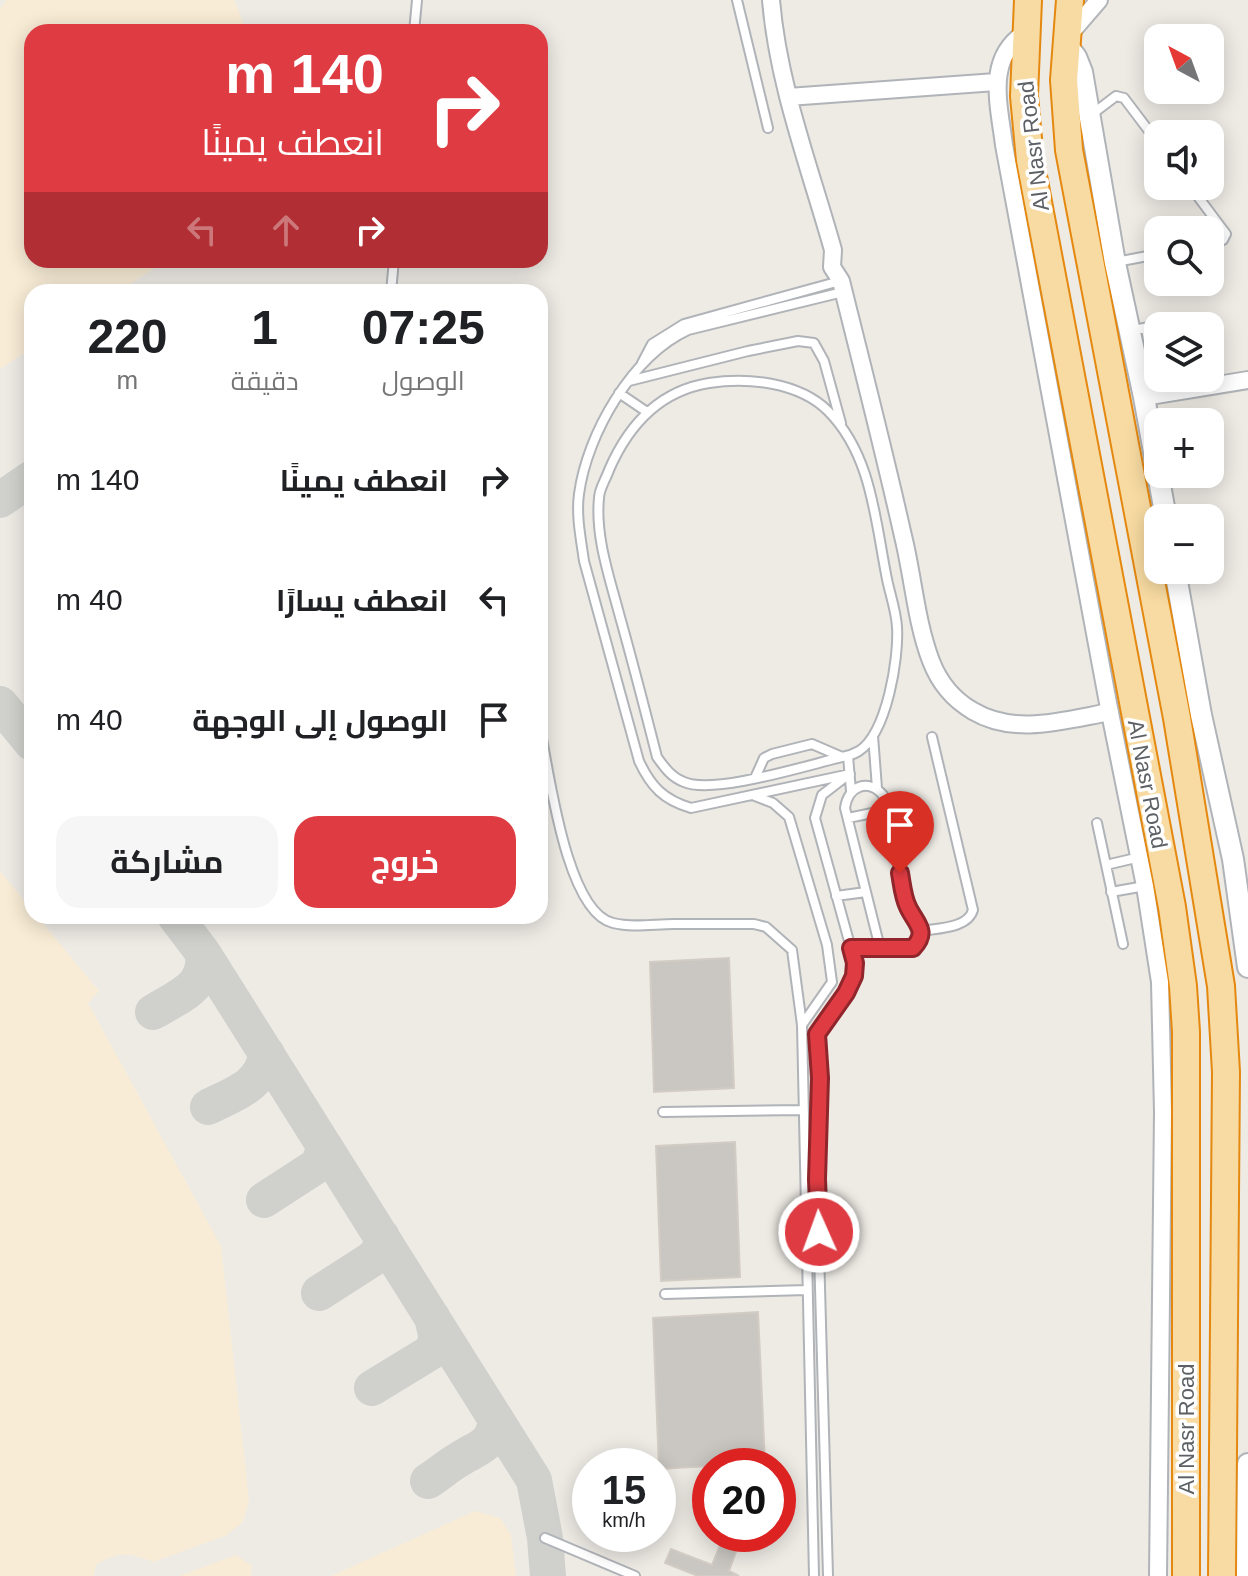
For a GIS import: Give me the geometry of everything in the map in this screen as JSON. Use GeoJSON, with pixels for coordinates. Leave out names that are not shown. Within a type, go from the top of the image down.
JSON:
{"type":"FeatureCollection","features":[{"type":"Feature","properties":{"kind":"highway","name":"Al Nasr Road"},"geometry":{"type":"LineString","coordinates":[[1028,0],[1024,96],[1030,160],[1098,583],[1156,901],[1183,986],[1186,1032],[1186,1576]]}},
{"type":"Feature","properties":{"kind":"highway","name":"Al Nasr Road"},"geometry":{"type":"LineString","coordinates":[[1070,0],[1065,115],[1069,150],[1189,717],[1216,944],[1224,1029],[1222,1576]]}},
{"type":"Feature","properties":{"kind":"street"},"geometry":{"type":"LineString","coordinates":[[771,0],[788,97],[833,250],[832,267],[842,286],[904,538],[927,648],[943,684],[972,710],[1009,724],[1035,725],[1110,712]]}},
{"type":"Feature","properties":{"kind":"street"},"geometry":{"type":"LineString","coordinates":[[1099,0],[1066,41],[1082,72],[1115,263],[1144,349]]}},
{"type":"Feature","properties":{"kind":"street"},"geometry":{"type":"LineString","coordinates":[[1026,32],[1004,53],[996,82],[1009,176],[1098,583],[1110,712],[1140,857],[1156,901],[1163,1037],[1158,1576]]}},
{"type":"Feature","properties":{"kind":"street"},"geometry":{"type":"LineString","coordinates":[[788,97],[996,82]]}},
{"type":"Feature","properties":{"kind":"street"},"geometry":{"type":"LineString","coordinates":[[1144,397],[1248,380]]}},
{"type":"Feature","properties":{"kind":"street"},"geometry":{"type":"LineString","coordinates":[[1145,392],[1163,504]]}},
{"type":"Feature","properties":{"kind":"street"},"geometry":{"type":"LineString","coordinates":[[1176,584],[1189,717],[1240,858],[1248,967]]}},
{"type":"Feature","properties":{"kind":"street"},"geometry":{"type":"LineString","coordinates":[[1247,1576],[1248,1464]]}},
{"type":"Feature","properties":{"kind":"lane"},"geometry":{"type":"LineString","coordinates":[[415,24],[417,0]]}},
{"type":"Feature","properties":{"kind":"lane"},"geometry":{"type":"LineString","coordinates":[[737,0],[768,128]]}},
{"type":"Feature","properties":{"kind":"lane"},"geometry":{"type":"LineString","coordinates":[[1089,117],[1116,96],[1127,101],[1144,124]]}},
{"type":"Feature","properties":{"kind":"lane"},"geometry":{"type":"LineString","coordinates":[[1115,263],[1144,257]]}},
{"type":"Feature","properties":{"kind":"lane"},"geometry":{"type":"LineString","coordinates":[[842,286],[684,324],[652,344],[640,368],[619,393],[585,465],[579,496],[579,527],[584,561],[639,761],[658,793],[674,803],[691,808],[850,774]]}},
{"type":"Feature","properties":{"kind":"lane"},"geometry":{"type":"LineString","coordinates":[[1138,329],[1144,328]]}},
{"type":"Feature","properties":{"kind":"lane"},"geometry":{"type":"LineString","coordinates":[[629,381],[748,351],[798,341],[814,343],[824,361],[842,428]]}},
{"type":"Feature","properties":{"kind":"lane"},"geometry":{"type":"LineString","coordinates":[[726,380],[771,384],[795,391],[826,409],[842,428],[863,468],[897,624],[896,660],[891,684],[873,736],[860,751],[845,757],[703,787],[684,783],[668,772],[657,757],[600,532],[599,496],[619,446],[647,412],[681,390],[726,380]]}},
{"type":"Feature","properties":{"kind":"lane"},"geometry":{"type":"LineString","coordinates":[[619,393],[647,412]]}},
{"type":"Feature","properties":{"kind":"lane"},"geometry":{"type":"LineString","coordinates":[[579,496],[599,496]]}},
{"type":"Feature","properties":{"kind":"lane"},"geometry":{"type":"LineString","coordinates":[[613,668],[633,663]]}},
{"type":"Feature","properties":{"kind":"lane"},"geometry":{"type":"LineString","coordinates":[[851,948],[913,948],[920,941],[922,931],[906,904],[887,810],[883,795],[877,788],[873,736]]}},
{"type":"Feature","properties":{"kind":"lane"},"geometry":{"type":"LineString","coordinates":[[922,931],[965,922],[973,910],[932,737]]}},
{"type":"Feature","properties":{"kind":"lane"},"geometry":{"type":"LineString","coordinates":[[755,778],[764,758],[812,744],[845,757]]}},
{"type":"Feature","properties":{"kind":"lane"},"geometry":{"type":"LineString","coordinates":[[845,757],[851,791]]}},
{"type":"Feature","properties":{"kind":"lane"},"geometry":{"type":"LineString","coordinates":[[548,765],[571,870],[592,908],[610,922],[630,925],[754,924],[766,927],[792,950],[802,1025],[814,1576]]}},
{"type":"Feature","properties":{"kind":"lane"},"geometry":{"type":"LineString","coordinates":[[828,1576],[817,1179],[820,1078],[816,1048],[817,1034],[846,993],[854,976],[855,963],[815,818],[822,795],[828,787],[850,774]]}},
{"type":"Feature","properties":{"kind":"lane"},"geometry":{"type":"LineString","coordinates":[[726,783],[729,800]]}},
{"type":"Feature","properties":{"kind":"lane"},"geometry":{"type":"LineString","coordinates":[[877,788],[859,786],[847,798],[848,818],[880,948]]}},
{"type":"Feature","properties":{"kind":"lane"},"geometry":{"type":"LineString","coordinates":[[754,795],[773,803],[789,817],[827,945],[832,982],[802,1025]]}},
{"type":"Feature","properties":{"kind":"lane"},"geometry":{"type":"LineString","coordinates":[[848,818],[887,810]]}},
{"type":"Feature","properties":{"kind":"lane"},"geometry":{"type":"LineString","coordinates":[[1097,823],[1123,944]]}},
{"type":"Feature","properties":{"kind":"lane"},"geometry":{"type":"LineString","coordinates":[[1106,865],[1140,857]]}},
{"type":"Feature","properties":{"kind":"lane"},"geometry":{"type":"LineString","coordinates":[[836,896],[866,892]]}},
{"type":"Feature","properties":{"kind":"lane"},"geometry":{"type":"LineString","coordinates":[[1111,892],[1156,901]]}},
{"type":"Feature","properties":{"kind":"lane"},"geometry":{"type":"LineString","coordinates":[[663,1112],[803,1110]]}},
{"type":"Feature","properties":{"kind":"lane"},"geometry":{"type":"LineString","coordinates":[[665,1294],[807,1290]]}},
{"type":"Feature","properties":{"kind":"lane"},"geometry":{"type":"LineString","coordinates":[[545,1538],[635,1576]]}},
{"type":"Feature","properties":{"kind":"sand"},"geometry":{"type":"Polygon","coordinates":[[[6,0],[234,0],[244,24],[24,24],[24,268],[155,268],[130,284],[24,284],[24,353],[0,369],[0,9],[6,0]]]}},
{"type":"Feature","properties":{"kind":"sand"},"geometry":{"type":"Polygon","coordinates":[[[0,871],[24,900],[24,924],[44,924],[99,991],[88,1003],[221,1246],[249,1500],[243,1522],[225,1536],[153,1562],[131,1555],[118,1556],[96,1565],[94,1576],[0,1576],[0,871]]]}},
{"type":"Feature","properties":{"kind":"sand"},"geometry":{"type":"Polygon","coordinates":[[[475,1511],[500,1518],[511,1535],[516,1576],[331,1576],[475,1511]]]}},
{"type":"Feature","properties":{"kind":"sand"},"geometry":{"type":"Polygon","coordinates":[[[236,1555],[252,1566],[251,1576],[179,1576],[236,1555]]]}},
{"type":"Feature","properties":{"kind":"building"},"geometry":{"type":"Polygon","coordinates":[[[729,958],[734,1088],[654,1092],[650,962],[729,958]]]}},
{"type":"Feature","properties":{"kind":"building"},"geometry":{"type":"Polygon","coordinates":[[[735,1142],[740,1277],[661,1281],[656,1146],[735,1142]]]}},
{"type":"Feature","properties":{"kind":"building"},"geometry":{"type":"Polygon","coordinates":[[[758,1312],[764,1448],[692,1448],[692,1467],[676,1468],[676,1448],[658,1448],[653,1318],[758,1312]]]}},
{"type":"Feature","properties":{"kind":"building"},"geometry":{"type":"Polygon","coordinates":[[[676,1551],[712,1565],[717,1552],[736,1552],[729,1571],[739,1576],[698,1576],[665,1563],[670,1552],[676,1551]]]}},
{"type":"Feature","properties":{"kind":"taxiway"},"geometry":{"type":"LineString","coordinates":[[0,500],[24,484]]}},
{"type":"Feature","properties":{"kind":"taxiway"},"geometry":{"type":"LineString","coordinates":[[0,704],[24,733]]}},
{"type":"Feature","properties":{"kind":"taxiway"},"geometry":{"type":"LineString","coordinates":[[181,924],[203,953],[534,1480],[545,1538],[548,1576]]}},
{"type":"Feature","properties":{"kind":"taxiway"},"geometry":{"type":"LineString","coordinates":[[153,1012],[196,983],[201,975],[203,953]]}},
{"type":"Feature","properties":{"kind":"taxiway"},"geometry":{"type":"LineString","coordinates":[[208,1107],[253,1082],[267,1054]]}},
{"type":"Feature","properties":{"kind":"taxiway"},"geometry":{"type":"LineString","coordinates":[[264,1200],[318,1165],[325,1147]]}},
{"type":"Feature","properties":{"kind":"taxiway"},"geometry":{"type":"LineString","coordinates":[[319,1293],[372,1259],[380,1250],[382,1237]]}},
{"type":"Feature","properties":{"kind":"taxiway"},"geometry":{"type":"LineString","coordinates":[[372,1388],[431,1352],[437,1339],[432,1317]]}},
{"type":"Feature","properties":{"kind":"taxiway"},"geometry":{"type":"LineString","coordinates":[[428,1481],[489,1440],[496,1419]]}},
{"type":"Feature","properties":{"kind":"route"},"geometry":{"type":"LineString","coordinates":[[819,1232],[820,1078],[817,1034],[854,976],[851,948],[913,948],[920,941],[922,931],[906,904],[900,873]]}}]}
